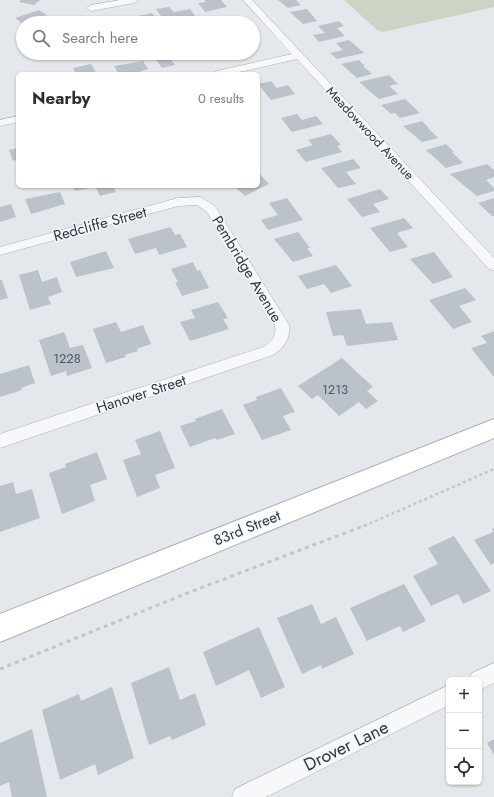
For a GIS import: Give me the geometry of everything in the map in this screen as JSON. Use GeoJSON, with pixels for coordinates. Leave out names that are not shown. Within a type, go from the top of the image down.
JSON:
{"type":"FeatureCollection","features":[{"type":"Feature","properties":{"kind":"main road","name":"83rd Street"},"geometry":{"type":"LineString","coordinates":[[0,628],[494,428]]}},
{"type":"Feature","properties":{"kind":"street"},"geometry":{"type":"LineString","coordinates":[[91,8],[134,0]]}},
{"type":"Feature","properties":{"kind":"street","name":"Meadowwood Avenue"},"geometry":{"type":"LineString","coordinates":[[247,0],[494,266]]}},
{"type":"Feature","properties":{"kind":"street"},"geometry":{"type":"LineString","coordinates":[[226,72],[298,56]]}},
{"type":"Feature","properties":{"kind":"street"},"geometry":{"type":"LineString","coordinates":[[0,123],[16,119]]}},
{"type":"Feature","properties":{"kind":"street","name":"Redcliffe Street"},"geometry":{"type":"LineString","coordinates":[[0,250],[178,202],[200,201]]}},
{"type":"Feature","properties":{"kind":"street","name":"Pembridge Avenue"},"geometry":{"type":"LineString","coordinates":[[200,201],[211,209],[282,325],[283,333],[280,342]]}},
{"type":"Feature","properties":{"kind":"street","name":"Hanover Street"},"geometry":{"type":"LineString","coordinates":[[0,441],[268,351],[280,342]]}},
{"type":"Feature","properties":{"kind":"street"},"geometry":{"type":"LineString","coordinates":[[482,679],[494,673]]}},
{"type":"Feature","properties":{"kind":"street","name":"Drover Lane"},"geometry":{"type":"LineString","coordinates":[[243,797],[446,696]]}},
{"type":"Feature","properties":{"kind":"path"},"geometry":{"type":"LineString","coordinates":[[0,669],[190,592],[344,534],[494,469]]}},
{"type":"Feature","properties":{"kind":"green space"},"geometry":{"type":"Polygon","coordinates":[[[344,0],[494,0],[494,7],[383,32],[377,30],[344,0]]]}},
{"type":"Feature","properties":{"kind":"building"},"geometry":{"type":"Polygon","coordinates":[[[21,0],[40,0],[34,5],[19,2],[21,0]]]}},
{"type":"Feature","properties":{"kind":"building"},"geometry":{"type":"Polygon","coordinates":[[[204,0],[221,0],[227,7],[205,12],[198,3],[206,2],[204,0]]]}},
{"type":"Feature","properties":{"kind":"building"},"geometry":{"type":"Polygon","coordinates":[[[278,0],[296,0],[301,5],[288,8],[278,0]]]}},
{"type":"Feature","properties":{"kind":"building"},"geometry":{"type":"Polygon","coordinates":[[[169,7],[174,12],[190,9],[195,16],[161,16],[156,9],[169,7]]]}},
{"type":"Feature","properties":{"kind":"building"},"geometry":{"type":"Polygon","coordinates":[[[307,9],[317,21],[303,24],[290,12],[307,9]]]}},
{"type":"Feature","properties":{"kind":"building"},"geometry":{"type":"Polygon","coordinates":[[[39,10],[47,15],[44,16],[21,16],[39,10]]]}},
{"type":"Feature","properties":{"kind":"building"},"geometry":{"type":"Polygon","coordinates":[[[152,13],[154,16],[138,16],[152,13]]]}},
{"type":"Feature","properties":{"kind":"building"},"geometry":{"type":"Polygon","coordinates":[[[339,21],[344,26],[337,28],[345,36],[319,42],[313,35],[325,33],[318,26],[339,21]]]}},
{"type":"Feature","properties":{"kind":"building"},"geometry":{"type":"Polygon","coordinates":[[[349,40],[364,53],[337,59],[330,53],[343,50],[336,43],[349,40]]]}},
{"type":"Feature","properties":{"kind":"building"},"geometry":{"type":"Polygon","coordinates":[[[156,60],[171,60],[175,65],[162,68],[156,60]]]}},
{"type":"Feature","properties":{"kind":"building"},"geometry":{"type":"Polygon","coordinates":[[[359,60],[372,74],[357,78],[341,64],[359,60]]]}},
{"type":"Feature","properties":{"kind":"building"},"geometry":{"type":"Polygon","coordinates":[[[143,61],[148,69],[139,72],[118,72],[114,66],[143,61]]]}},
{"type":"Feature","properties":{"kind":"building"},"geometry":{"type":"Polygon","coordinates":[[[91,64],[96,72],[75,72],[73,68],[91,64]]]}},
{"type":"Feature","properties":{"kind":"building"},"geometry":{"type":"Polygon","coordinates":[[[389,75],[398,84],[389,86],[398,94],[379,99],[359,82],[389,75]]]}},
{"type":"Feature","properties":{"kind":"building"},"geometry":{"type":"Polygon","coordinates":[[[271,81],[277,88],[288,85],[295,94],[271,100],[260,86],[260,84],[271,81]]]}},
{"type":"Feature","properties":{"kind":"building"},"geometry":{"type":"Polygon","coordinates":[[[405,99],[420,113],[400,118],[395,113],[391,114],[381,105],[405,99]]]}},
{"type":"Feature","properties":{"kind":"building"},"geometry":{"type":"Polygon","coordinates":[[[297,114],[302,120],[316,116],[323,124],[292,132],[281,118],[297,114]]]}},
{"type":"Feature","properties":{"kind":"building"},"geometry":{"type":"Polygon","coordinates":[[[422,121],[438,138],[422,142],[403,126],[422,121]]]}},
{"type":"Feature","properties":{"kind":"building"},"geometry":{"type":"Polygon","coordinates":[[[331,134],[341,145],[337,146],[342,152],[306,162],[296,150],[313,145],[308,140],[331,134]]]}},
{"type":"Feature","properties":{"kind":"building"},"geometry":{"type":"Polygon","coordinates":[[[446,144],[463,163],[446,168],[426,150],[446,144]]]}},
{"type":"Feature","properties":{"kind":"building"},"geometry":{"type":"Polygon","coordinates":[[[16,148],[16,160],[13,161],[9,150],[16,148]]]}},
{"type":"Feature","properties":{"kind":"building"},"geometry":{"type":"Polygon","coordinates":[[[353,159],[361,168],[346,172],[356,184],[338,188],[321,168],[353,159]]]}},
{"type":"Feature","properties":{"kind":"building"},"geometry":{"type":"Polygon","coordinates":[[[487,164],[494,170],[494,177],[486,180],[494,188],[494,191],[477,196],[450,174],[487,164]]]}},
{"type":"Feature","properties":{"kind":"building"},"geometry":{"type":"Polygon","coordinates":[[[260,174],[269,184],[245,196],[236,188],[260,188],[260,174]]]}},
{"type":"Feature","properties":{"kind":"building"},"geometry":{"type":"Polygon","coordinates":[[[74,188],[89,188],[75,191],[74,188]]]}},
{"type":"Feature","properties":{"kind":"building"},"geometry":{"type":"Polygon","coordinates":[[[96,188],[114,188],[116,192],[100,196],[96,188]]]}},
{"type":"Feature","properties":{"kind":"building"},"geometry":{"type":"Polygon","coordinates":[[[380,189],[389,199],[373,204],[380,212],[362,217],[347,199],[380,189]]]}},
{"type":"Feature","properties":{"kind":"building"},"geometry":{"type":"Polygon","coordinates":[[[60,192],[65,204],[31,214],[25,199],[60,192]]]}},
{"type":"Feature","properties":{"kind":"building"},"geometry":{"type":"Polygon","coordinates":[[[287,198],[303,220],[268,230],[261,220],[278,215],[269,203],[287,198]]]}},
{"type":"Feature","properties":{"kind":"building"},"geometry":{"type":"Polygon","coordinates":[[[494,198],[494,216],[492,216],[478,203],[494,198]]]}},
{"type":"Feature","properties":{"kind":"building"},"geometry":{"type":"Polygon","coordinates":[[[11,204],[16,217],[0,222],[0,207],[11,204]]]}},
{"type":"Feature","properties":{"kind":"building"},"geometry":{"type":"Polygon","coordinates":[[[404,218],[413,228],[397,233],[408,247],[390,252],[370,228],[404,218]]]}},
{"type":"Feature","properties":{"kind":"building"},"geometry":{"type":"Polygon","coordinates":[[[170,227],[175,235],[180,234],[187,247],[159,255],[156,248],[135,254],[128,239],[170,227]]]}},
{"type":"Feature","properties":{"kind":"building"},"geometry":{"type":"Polygon","coordinates":[[[298,232],[310,248],[307,248],[313,256],[293,262],[274,239],[298,232]]]}},
{"type":"Feature","properties":{"kind":"building"},"geometry":{"type":"Polygon","coordinates":[[[106,251],[114,268],[76,277],[70,262],[106,251]]]}},
{"type":"Feature","properties":{"kind":"building"},"geometry":{"type":"Polygon","coordinates":[[[434,252],[453,277],[433,284],[410,259],[434,252]]]}},
{"type":"Feature","properties":{"kind":"building"},"geometry":{"type":"Polygon","coordinates":[[[193,262],[197,271],[200,270],[209,288],[182,296],[175,282],[178,282],[171,269],[193,262]]]}},
{"type":"Feature","properties":{"kind":"building"},"geometry":{"type":"Polygon","coordinates":[[[336,265],[352,286],[331,293],[324,284],[307,289],[298,276],[336,265]]]}},
{"type":"Feature","properties":{"kind":"building"},"geometry":{"type":"Polygon","coordinates":[[[38,270],[42,282],[57,277],[62,292],[48,297],[51,304],[30,310],[19,275],[38,270]]]}},
{"type":"Feature","properties":{"kind":"building"},"geometry":{"type":"Polygon","coordinates":[[[0,280],[2,280],[8,298],[0,300],[0,280]]]}},
{"type":"Feature","properties":{"kind":"building"},"geometry":{"type":"Polygon","coordinates":[[[465,288],[476,300],[459,306],[472,322],[453,329],[429,300],[465,288]]]}},
{"type":"Feature","properties":{"kind":"building"},"geometry":{"type":"Polygon","coordinates":[[[218,302],[228,318],[223,319],[229,329],[190,341],[180,322],[195,318],[191,310],[218,302]]]}},
{"type":"Feature","properties":{"kind":"building"},"geometry":{"type":"Polygon","coordinates":[[[361,309],[366,324],[392,322],[398,340],[347,346],[343,335],[333,336],[326,312],[361,309]]]}},
{"type":"Feature","properties":{"kind":"building"},"geometry":{"type":"Polygon","coordinates":[[[116,322],[121,332],[143,325],[151,344],[137,349],[138,351],[125,355],[126,357],[106,363],[93,329],[116,322]]]}},
{"type":"Feature","properties":{"kind":"building"},"geometry":{"type":"Polygon","coordinates":[[[494,331],[494,377],[471,348],[487,343],[481,336],[494,331]]]}},
{"type":"Feature","properties":{"kind":"building"},"geometry":{"type":"Polygon","coordinates":[[[64,332],[70,348],[83,345],[92,368],[67,376],[66,371],[51,376],[39,340],[64,332]]]}},
{"type":"Feature","properties":{"kind":"building"},"geometry":{"type":"Polygon","coordinates":[[[342,358],[373,387],[367,391],[378,401],[366,409],[359,402],[339,416],[318,395],[312,399],[298,386],[342,358]]]}},
{"type":"Feature","properties":{"kind":"building"},"geometry":{"type":"Polygon","coordinates":[[[29,365],[35,383],[21,388],[22,390],[0,397],[0,374],[29,365]]]}},
{"type":"Feature","properties":{"kind":"building"},"geometry":{"type":"Polygon","coordinates":[[[281,388],[295,412],[283,416],[291,430],[262,440],[243,405],[257,400],[256,397],[281,388]]]}},
{"type":"Feature","properties":{"kind":"building"},"geometry":{"type":"Polygon","coordinates":[[[222,409],[235,434],[217,440],[215,438],[190,447],[180,426],[196,421],[195,419],[222,409]]]}},
{"type":"Feature","properties":{"kind":"building"},"geometry":{"type":"Polygon","coordinates":[[[160,431],[175,468],[155,475],[160,488],[137,497],[123,460],[141,454],[135,440],[160,431]]]}},
{"type":"Feature","properties":{"kind":"building"},"geometry":{"type":"Polygon","coordinates":[[[97,452],[107,479],[90,485],[95,501],[62,514],[49,473],[66,467],[65,464],[97,452]]]}},
{"type":"Feature","properties":{"kind":"building"},"geometry":{"type":"Polygon","coordinates":[[[13,482],[16,494],[32,489],[40,518],[0,532],[0,486],[13,482]]]}},
{"type":"Feature","properties":{"kind":"building"},"geometry":{"type":"Polygon","coordinates":[[[494,528],[494,563],[491,565],[474,540],[493,532],[492,529],[494,528]]]}},
{"type":"Feature","properties":{"kind":"building"},"geometry":{"type":"Polygon","coordinates":[[[454,536],[491,591],[463,604],[458,594],[431,606],[413,576],[438,564],[428,548],[454,536]]]}},
{"type":"Feature","properties":{"kind":"building"},"geometry":{"type":"Polygon","coordinates":[[[404,584],[426,621],[403,632],[400,626],[367,641],[350,608],[404,584]]]}},
{"type":"Feature","properties":{"kind":"building"},"geometry":{"type":"Polygon","coordinates":[[[312,604],[321,624],[336,617],[354,654],[322,669],[321,665],[302,674],[277,618],[312,604]]]}},
{"type":"Feature","properties":{"kind":"building"},"geometry":{"type":"Polygon","coordinates":[[[259,627],[285,687],[261,698],[249,670],[216,686],[203,652],[259,627]]]}},
{"type":"Feature","properties":{"kind":"building"},"geometry":{"type":"Polygon","coordinates":[[[169,667],[180,700],[195,693],[206,725],[172,740],[170,736],[149,745],[131,683],[169,667]]]}},
{"type":"Feature","properties":{"kind":"building"},"geometry":{"type":"Polygon","coordinates":[[[112,687],[134,758],[98,775],[95,764],[60,780],[42,710],[79,694],[81,701],[112,687]]]}},
{"type":"Feature","properties":{"kind":"building"},"geometry":{"type":"Polygon","coordinates":[[[32,729],[47,797],[12,797],[9,782],[0,786],[0,743],[32,729]]]}},
{"type":"Feature","properties":{"kind":"building"},"geometry":{"type":"Polygon","coordinates":[[[494,739],[494,755],[487,743],[494,739]]]}}]}
